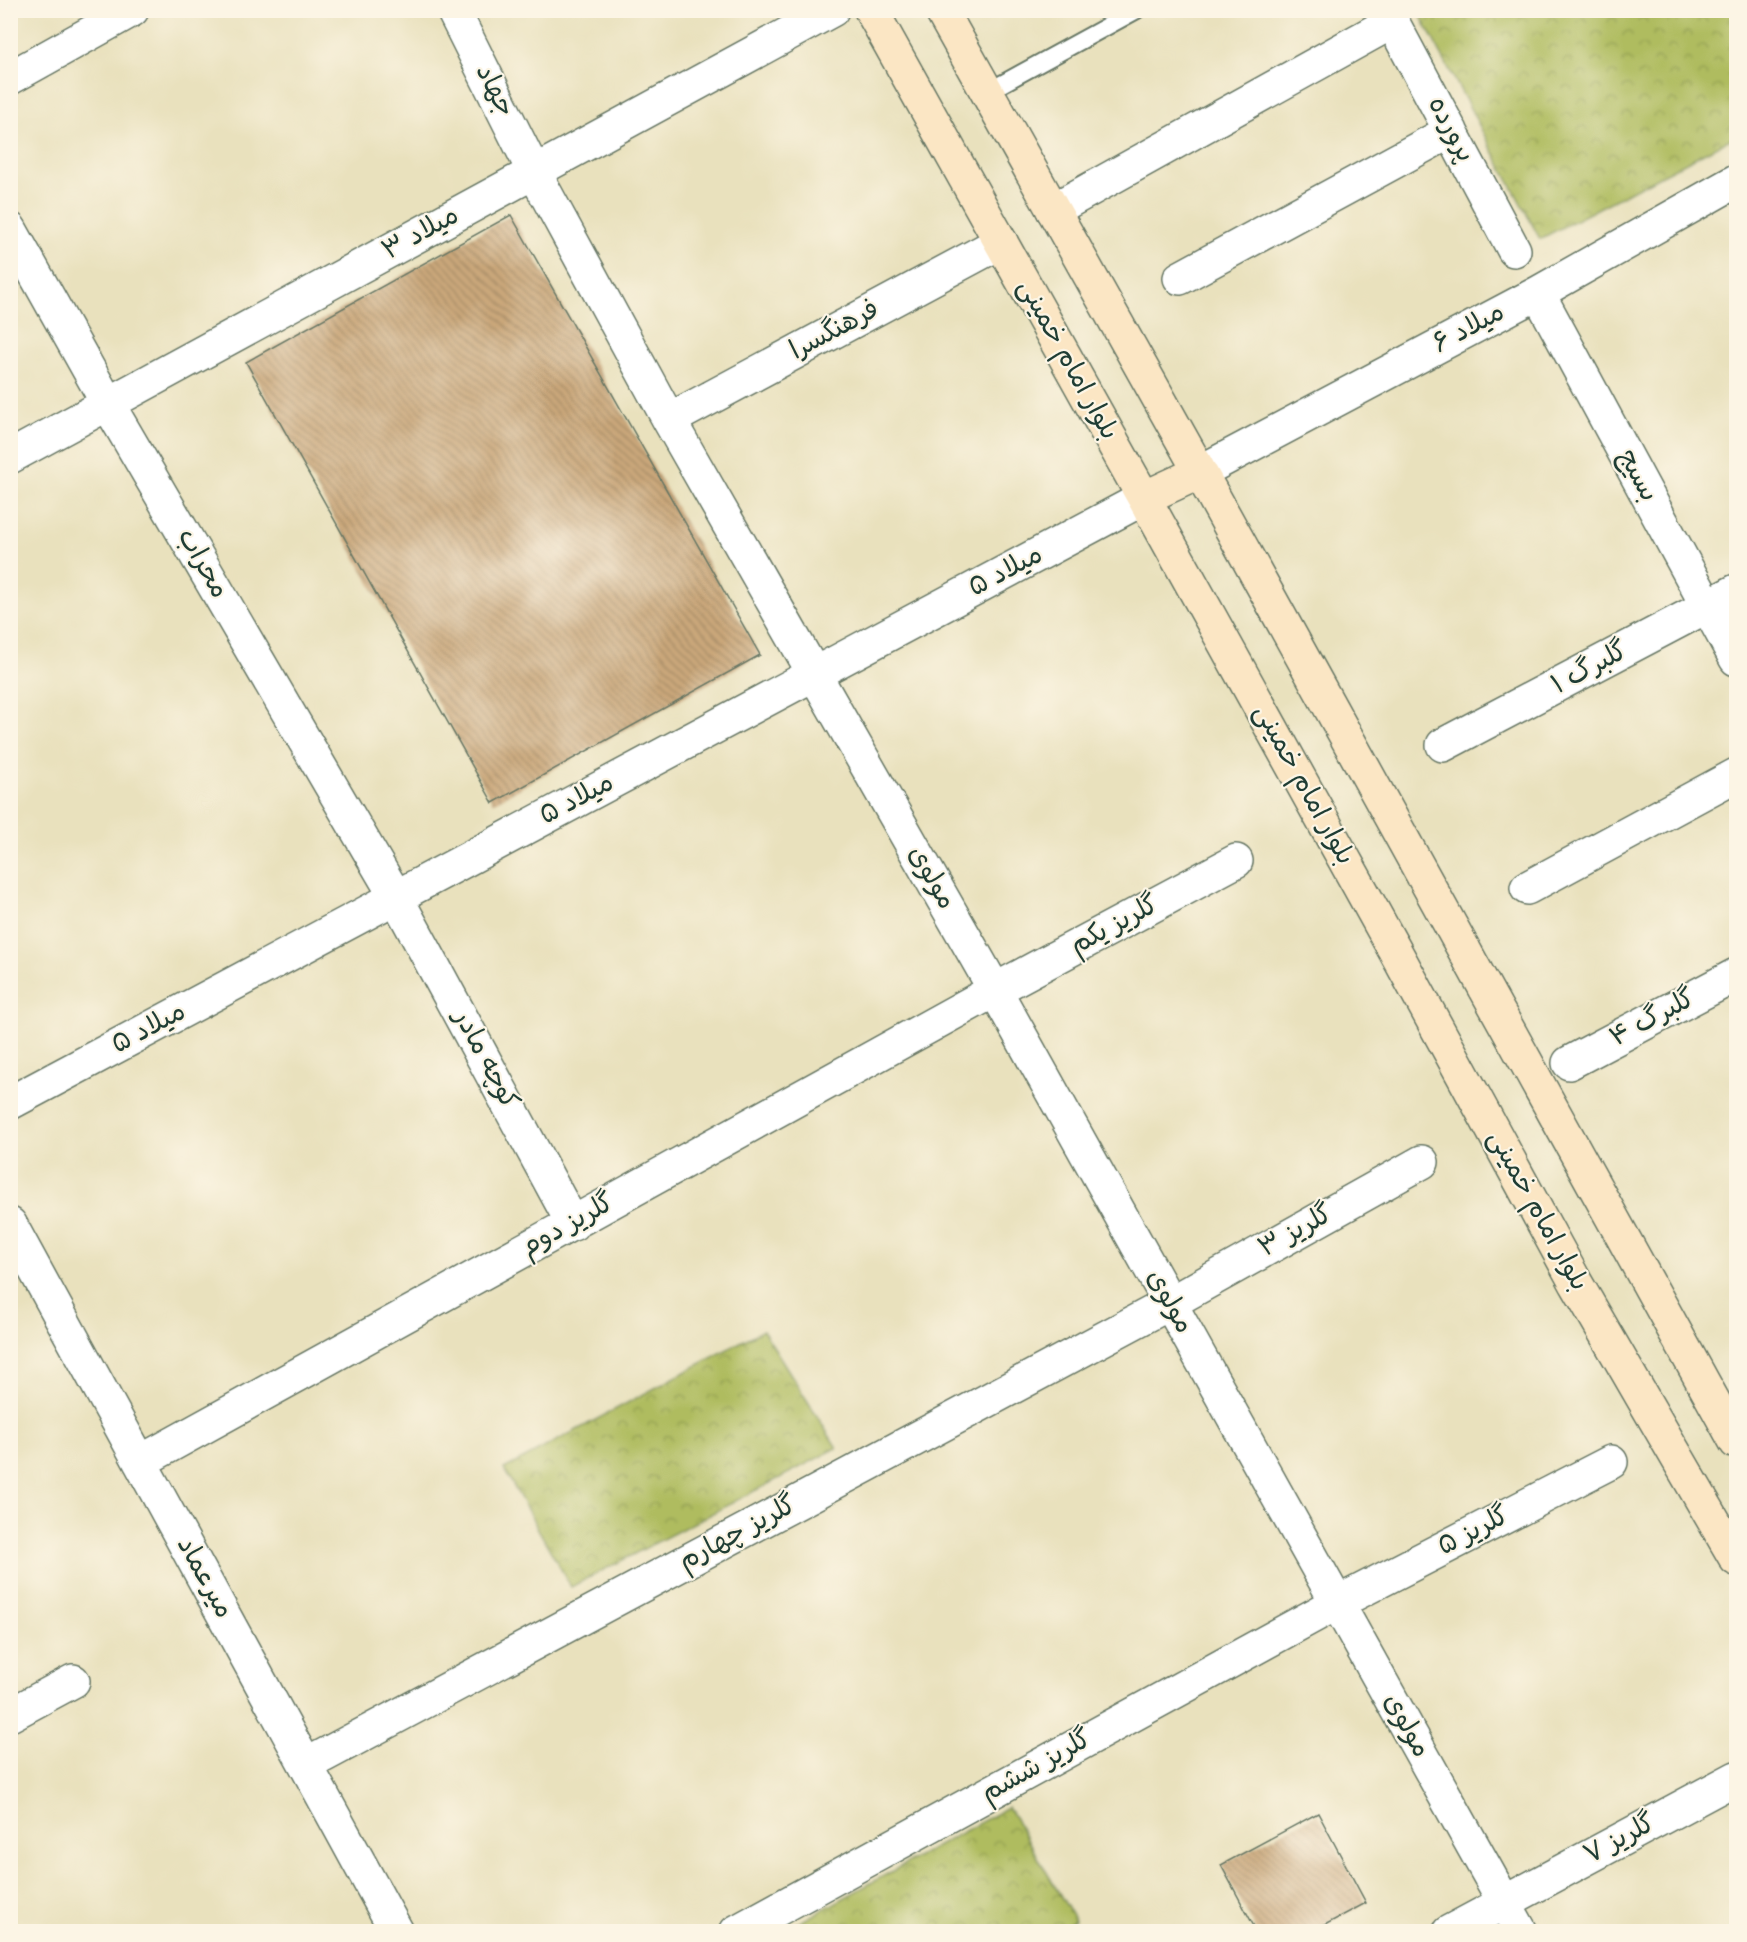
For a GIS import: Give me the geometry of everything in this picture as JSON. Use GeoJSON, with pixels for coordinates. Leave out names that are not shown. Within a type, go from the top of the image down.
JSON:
{"type":"FeatureCollection","features":[{"type":"Feature","properties":{"kind":"street"},"geometry":{"type":"LineString","coordinates":[[10,78],[132,10]]}},
{"type":"Feature","properties":{"kind":"street","name":"جهاد"},"geometry":{"type":"LineString","coordinates":[[453,10],[534,172]]}},
{"type":"Feature","properties":{"kind":"street","name":"میلاد ۳"},"geometry":{"type":"LineString","coordinates":[[10,457],[832,10]]}},
{"type":"Feature","properties":{"kind":"street","name":"بلوار امام خمینی"},"geometry":{"type":"LineString","coordinates":[[870,10],[1144,498],[1576,1283],[1737,1559]]}},
{"type":"Feature","properties":{"kind":"street"},"geometry":{"type":"LineString","coordinates":[[941,10],[1200,472],[1737,1442]]}},
{"type":"Feature","properties":{"kind":"street"},"geometry":{"type":"LineString","coordinates":[[1053,210],[1389,16]]}},
{"type":"Feature","properties":{"kind":"street","name":"پرورده"},"geometry":{"type":"LineString","coordinates":[[1389,16],[1514,250]]}},
{"type":"Feature","properties":{"kind":"street"},"geometry":{"type":"LineString","coordinates":[[1180,278],[1450,131]]}},
{"type":"Feature","properties":{"kind":"street"},"geometry":{"type":"LineString","coordinates":[[534,172],[669,420],[814,674]]}},
{"type":"Feature","properties":{"kind":"street","name":"میلاد ۶"},"geometry":{"type":"LineString","coordinates":[[1200,472],[1538,293],[1737,181]]}},
{"type":"Feature","properties":{"kind":"street","name":"محراب"},"geometry":{"type":"LineString","coordinates":[[10,229],[108,404],[396,897]]}},
{"type":"Feature","properties":{"kind":"street","name":"فرهنگسرا"},"geometry":{"type":"LineString","coordinates":[[669,420],[1001,242]]}},
{"type":"Feature","properties":{"kind":"street","name":"بسیج"},"geometry":{"type":"LineString","coordinates":[[1538,293],[1737,659]]}},
{"type":"Feature","properties":{"kind":"street"},"geometry":{"type":"LineString","coordinates":[[1144,498],[1200,472]]}},
{"type":"Feature","properties":{"kind":"street","name":"میلاد ۵"},"geometry":{"type":"LineString","coordinates":[[10,1103],[1144,498]]}},
{"type":"Feature","properties":{"kind":"street","name":"گلبرگ ۱"},"geometry":{"type":"LineString","coordinates":[[1443,746],[1737,591]]}},
{"type":"Feature","properties":{"kind":"street","name":"مولوی"},"geometry":{"type":"LineString","coordinates":[[814,674],[995,990],[1521,1932]]}},
{"type":"Feature","properties":{"kind":"street"},"geometry":{"type":"LineString","coordinates":[[1527,888],[1737,775]]}},
{"type":"Feature","properties":{"kind":"street","name":"گلریز یکم"},"geometry":{"type":"LineString","coordinates":[[995,990],[1236,861]]}},
{"type":"Feature","properties":{"kind":"street","name":"کوچه مادر"},"geometry":{"type":"LineString","coordinates":[[396,897],[573,1224]]}},
{"type":"Feature","properties":{"kind":"street","name":"گلبرگ ۴"},"geometry":{"type":"LineString","coordinates":[[1569,1064],[1737,975]]}},
{"type":"Feature","properties":{"kind":"street","name":"گلریز دوم"},"geometry":{"type":"LineString","coordinates":[[140,1462],[995,990]]}},
{"type":"Feature","properties":{"kind":"street","name":"گلریز ۳"},"geometry":{"type":"LineString","coordinates":[[1170,1303],[1422,1162]]}},
{"type":"Feature","properties":{"kind":"street","name":"میرعماد"},"geometry":{"type":"LineString","coordinates":[[10,1224],[397,1932]]}},
{"type":"Feature","properties":{"kind":"street","name":"گلریز چهارم"},"geometry":{"type":"LineString","coordinates":[[306,1765],[1170,1303]]}},
{"type":"Feature","properties":{"kind":"street","name":"گلریز ۵"},"geometry":{"type":"LineString","coordinates":[[1337,1603],[1611,1462]]}},
{"type":"Feature","properties":{"kind":"street","name":"گلریز ششم"},"geometry":{"type":"LineString","coordinates":[[736,1932],[1337,1603]]}},
{"type":"Feature","properties":{"kind":"street"},"geometry":{"type":"LineString","coordinates":[[10,1715],[73,1681]]}},
{"type":"Feature","properties":{"kind":"street","name":"گلریز ۷"},"geometry":{"type":"LineString","coordinates":[[1449,1932],[1737,1778]]}},
{"type":"Feature","properties":{"kind":"lane"},"geometry":{"type":"LineString","coordinates":[[987,93],[1137,10]]}},
{"type":"Feature","properties":{"kind":"green space"},"geometry":{"type":"Polygon","coordinates":[[[1418,11],[1736,11],[1736,136],[1540,239],[1418,11]]]}},
{"type":"Feature","properties":{"kind":"green space"},"geometry":{"type":"Polygon","coordinates":[[[763,1330],[837,1448],[571,1587],[504,1469],[763,1330]]]}},
{"type":"Feature","properties":{"kind":"green space"},"geometry":{"type":"Polygon","coordinates":[[[1008,1807],[1075,1920],[1055,1932],[784,1931],[1008,1807]]]}},
{"type":"Feature","properties":{"kind":"building"},"geometry":{"type":"Polygon","coordinates":[[[511,215],[760,655],[493,803],[246,362],[511,215]]]}},
{"type":"Feature","properties":{"kind":"building"},"geometry":{"type":"Polygon","coordinates":[[[1318,1813],[1366,1903],[1317,1929],[1319,1932],[1257,1932],[1221,1865],[1318,1813]]]}}]}
